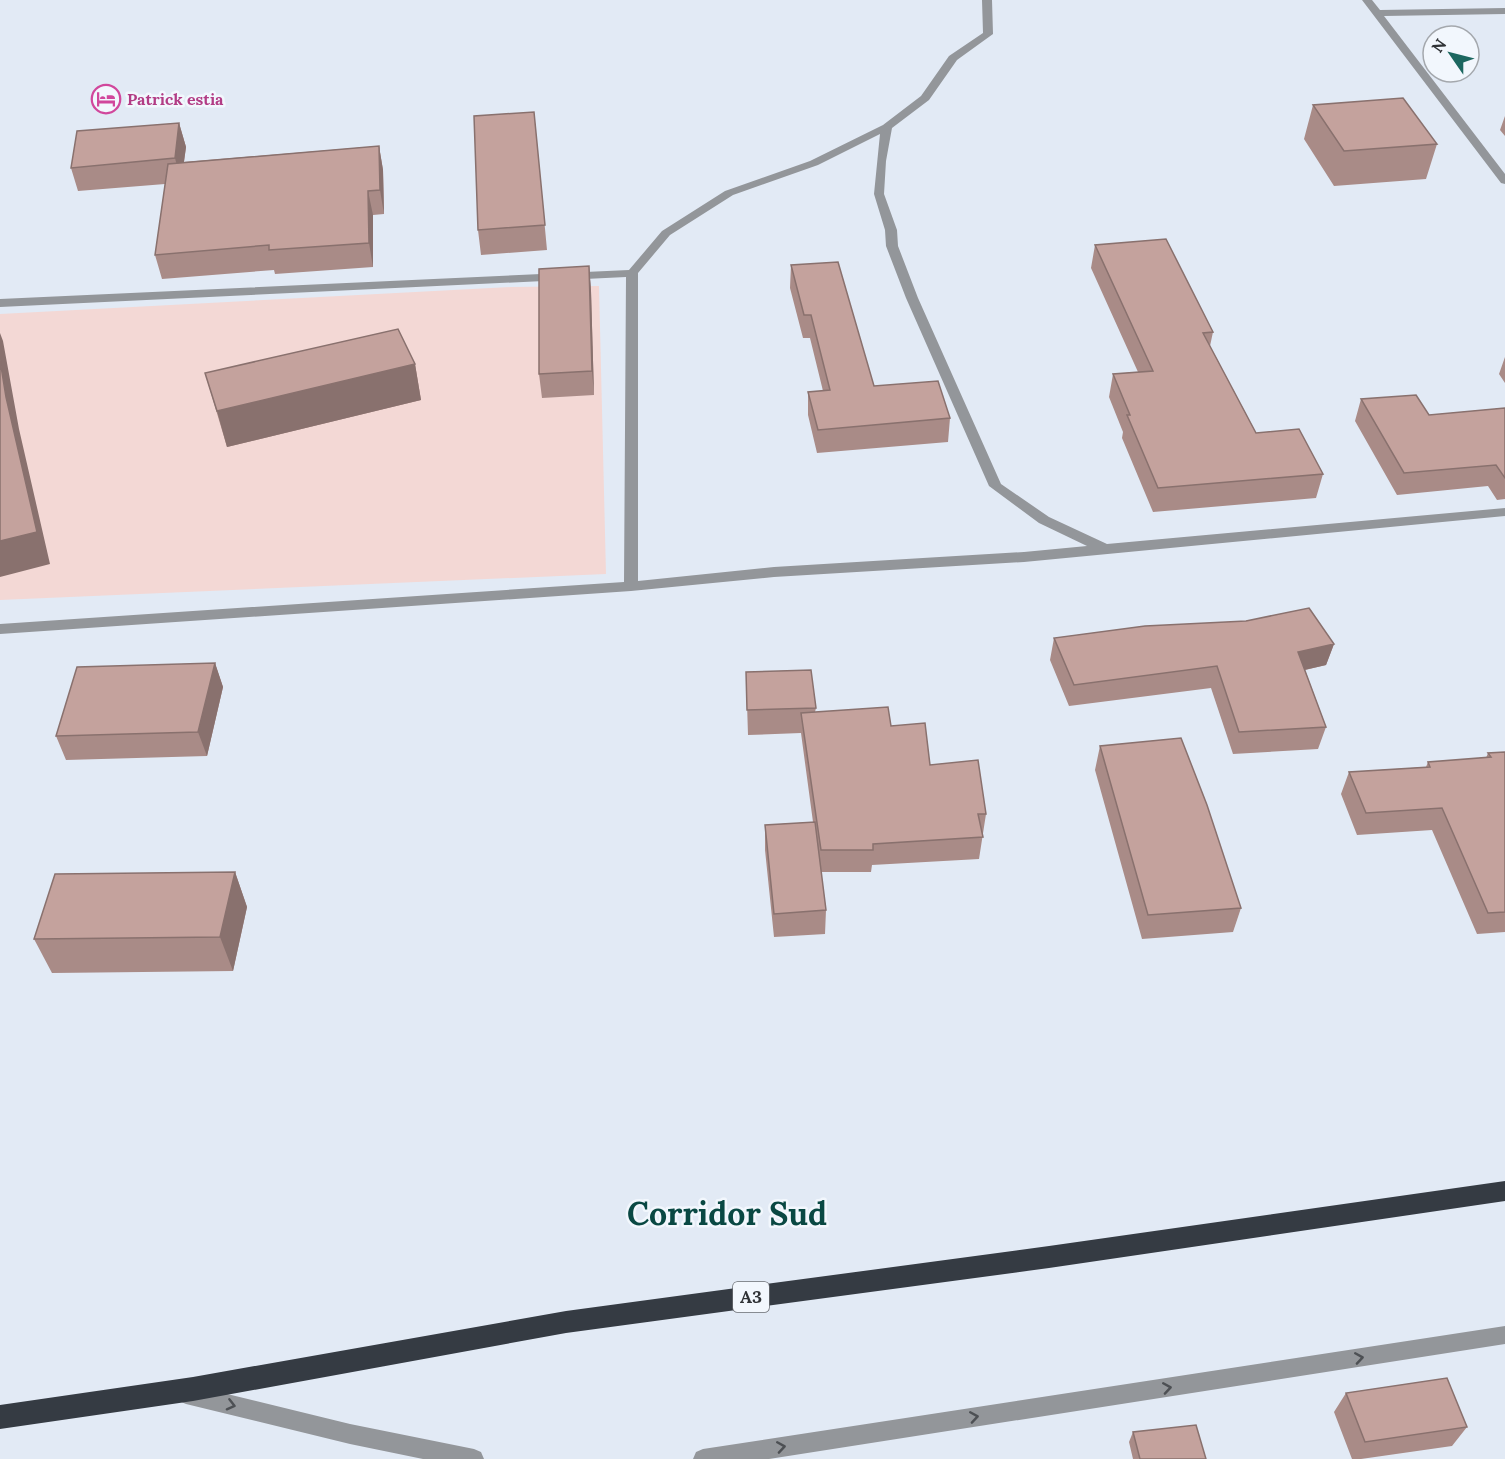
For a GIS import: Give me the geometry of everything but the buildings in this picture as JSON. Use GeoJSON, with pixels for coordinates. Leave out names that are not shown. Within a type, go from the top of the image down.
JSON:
{"type":"FeatureCollection","features":[{"type":"Feature","properties":{"kind":"highway","name":"A3"},"geometry":{"type":"LineString","coordinates":[[0,1417],[174,1391],[567,1322],[1049,1257],[1505,1191]]}},
{"type":"Feature","properties":{"kind":"street"},"geometry":{"type":"LineString","coordinates":[[631,586],[632,273],[666,233],[729,193],[814,163],[887,127],[925,98],[953,58],[988,34],[987,0]]}},
{"type":"Feature","properties":{"kind":"street"},"geometry":{"type":"LineString","coordinates":[[1367,0],[1505,181]]}},
{"type":"Feature","properties":{"kind":"street"},"geometry":{"type":"LineString","coordinates":[[1378,13],[1505,11]]}},
{"type":"Feature","properties":{"kind":"street"},"geometry":{"type":"LineString","coordinates":[[887,127],[881,161],[879,194],[891,230],[892,246],[912,298],[996,486],[1044,520],[1105,549]]}},
{"type":"Feature","properties":{"kind":"street"},"geometry":{"type":"LineString","coordinates":[[0,303],[632,273]]}},
{"type":"Feature","properties":{"kind":"street"},"geometry":{"type":"LineString","coordinates":[[0,629],[631,586],[774,572],[1024,557],[1410,519],[1505,512]]}},
{"type":"Feature","properties":{"kind":"street"},"geometry":{"type":"LineString","coordinates":[[703,1459],[1505,1335]]}},
{"type":"Feature","properties":{"kind":"street"},"geometry":{"type":"LineString","coordinates":[[174,1391],[350,1434],[474,1459]]}},
{"type":"Feature","properties":{"kind":"shaded area"},"geometry":{"type":"Polygon","coordinates":[[[599,286],[606,574],[0,600],[0,314],[511,287],[599,286]]]}},
{"type":"Feature","properties":{"kind":"place","name":"Patrick estia"},"geometry":{"type":"Point","coordinates":[106,99]}},
{"type":"Feature","properties":{"kind":"district","name":"Corridor Sud"},"geometry":{"type":"Point","coordinates":[727,1214]}}]}
